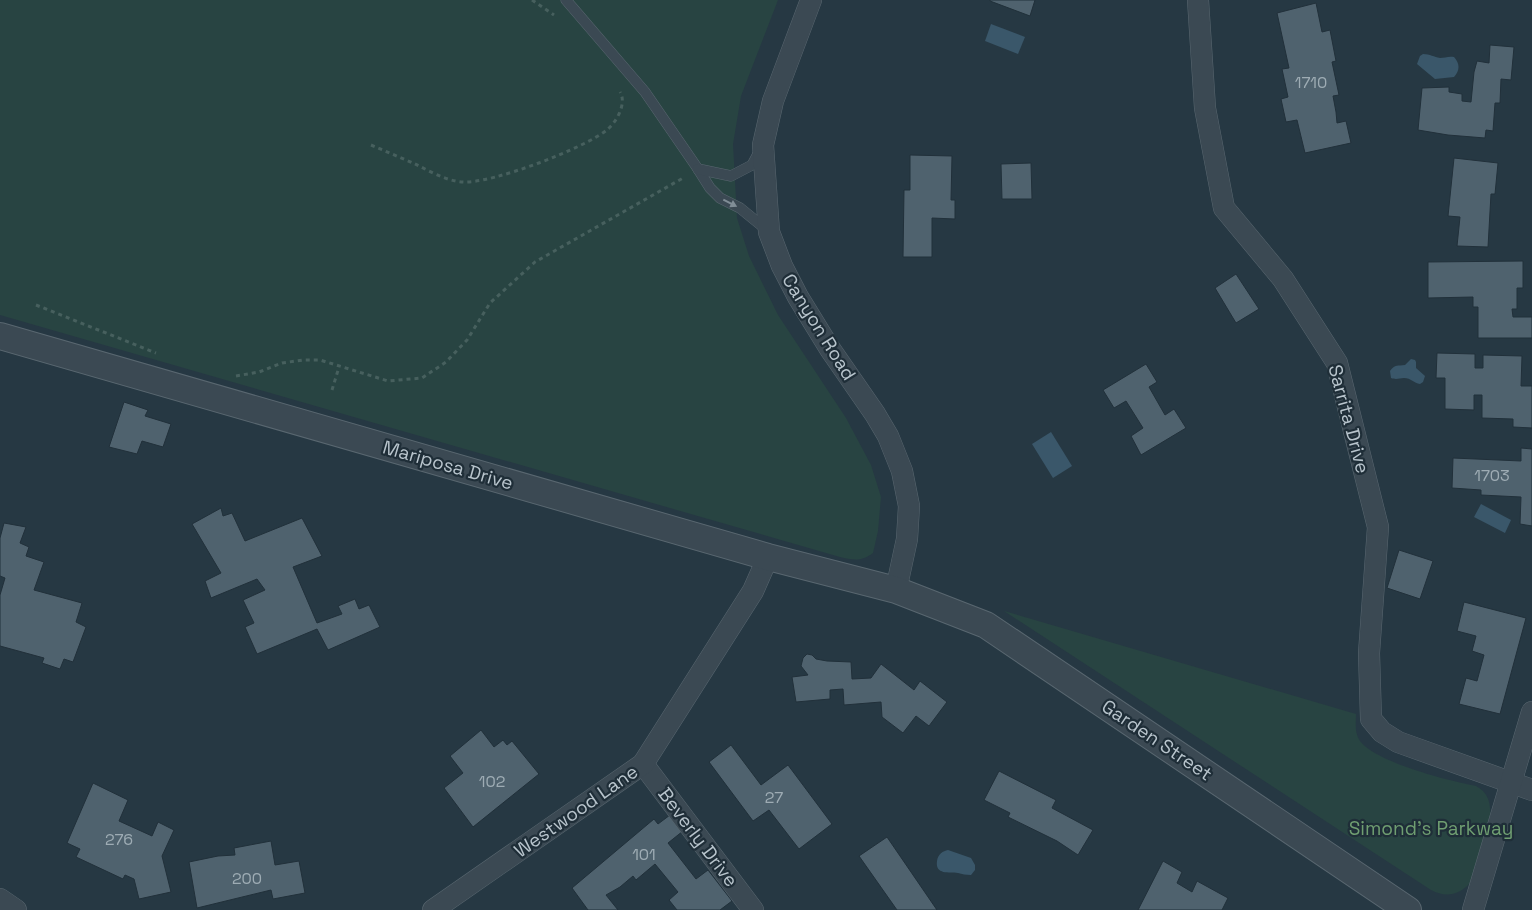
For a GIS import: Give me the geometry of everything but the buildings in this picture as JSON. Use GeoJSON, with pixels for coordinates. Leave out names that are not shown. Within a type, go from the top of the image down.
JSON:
{"type":"FeatureCollection","features":[{"type":"Feature","properties":{"kind":"street","name":"Canyon Road"},"geometry":{"type":"LineString","coordinates":[[811,0],[773,101],[763,144],[769,232],[782,266],[798,297],[888,436],[902,471],[909,506],[907,539],[896,590]]}},
{"type":"Feature","properties":{"kind":"street","name":"Sarrita Drive"},"geometry":{"type":"LineString","coordinates":[[1198,0],[1205,108],[1224,208],[1283,279],[1337,363],[1378,527],[1368,653],[1371,719],[1382,732],[1398,742],[1509,783]]}},
{"type":"Feature","properties":{"kind":"street","name":"Mariposa Drive"},"geometry":{"type":"LineString","coordinates":[[0,336],[768,557],[896,590]]}},
{"type":"Feature","properties":{"kind":"street","name":"Westwood Lane"},"geometry":{"type":"LineString","coordinates":[[433,910],[644,764],[753,592],[768,557]]}},
{"type":"Feature","properties":{"kind":"street","name":"Garden Street"},"geometry":{"type":"LineString","coordinates":[[896,590],[986,625],[1408,910]]}},
{"type":"Feature","properties":{"kind":"street"},"geometry":{"type":"LineString","coordinates":[[1473,910],[1509,783],[1532,712]]}},
{"type":"Feature","properties":{"kind":"street","name":"Beverly Drive"},"geometry":{"type":"LineString","coordinates":[[644,764],[753,910]]}},
{"type":"Feature","properties":{"kind":"street"},"geometry":{"type":"LineString","coordinates":[[1509,783],[1532,790]]}},
{"type":"Feature","properties":{"kind":"street"},"geometry":{"type":"LineString","coordinates":[[0,900],[16,910]]}},
{"type":"Feature","properties":{"kind":"lane"},"geometry":{"type":"LineString","coordinates":[[566,0],[645,92],[710,188],[720,198],[740,208],[769,232]]}},
{"type":"Feature","properties":{"kind":"lane"},"geometry":{"type":"LineString","coordinates":[[698,169],[731,176],[752,165],[763,144]]}},
{"type":"Feature","properties":{"kind":"path"},"geometry":{"type":"LineString","coordinates":[[532,0],[557,18]]}},
{"type":"Feature","properties":{"kind":"path"},"geometry":{"type":"LineString","coordinates":[[371,145],[441,176],[463,182],[486,179],[516,171],[554,157],[607,129],[617,118],[621,108],[622,94],[618,88]]}},
{"type":"Feature","properties":{"kind":"path"},"geometry":{"type":"LineString","coordinates":[[228,378],[259,372],[282,363],[320,360],[388,382],[422,378],[446,362],[467,340],[490,303],[535,262],[698,169]]}},
{"type":"Feature","properties":{"kind":"path"},"geometry":{"type":"LineString","coordinates":[[36,305],[160,354]]}},
{"type":"Feature","properties":{"kind":"path"},"geometry":{"type":"LineString","coordinates":[[332,390],[339,366]]}},
{"type":"Feature","properties":{"kind":"green space"},"geometry":{"type":"Polygon","coordinates":[[[0,0],[778,0],[741,96],[733,144],[737,218],[749,256],[778,315],[846,418],[871,465],[881,497],[878,531],[873,553],[857,560],[840,557],[0,315],[0,0]]]}},
{"type":"Feature","properties":{"kind":"green space","name":"Simond's Parkway"},"geometry":{"type":"Polygon","coordinates":[[[1004,611],[1356,714],[1357,734],[1360,741],[1368,749],[1414,770],[1476,786],[1484,792],[1490,808],[1490,818],[1470,883],[1457,893],[1452,894],[1442,894],[1431,890],[1004,611]]]}},
{"type":"Feature","properties":{"kind":"water"},"geometry":{"type":"Polygon","coordinates":[[[991,24],[1025,37],[1018,54],[985,41],[991,24]]]}},
{"type":"Feature","properties":{"kind":"water"},"geometry":{"type":"Polygon","coordinates":[[[1423,54],[1440,58],[1454,57],[1458,69],[1454,77],[1435,79],[1417,64],[1420,56],[1423,54]]]}},
{"type":"Feature","properties":{"kind":"water"},"geometry":{"type":"Polygon","coordinates":[[[1411,359],[1415,360],[1416,368],[1425,376],[1423,382],[1420,384],[1406,378],[1391,378],[1390,371],[1393,367],[1405,365],[1411,359]]]}},
{"type":"Feature","properties":{"kind":"water"},"geometry":{"type":"Polygon","coordinates":[[[1051,432],[1072,466],[1053,478],[1032,444],[1051,432]]]}},
{"type":"Feature","properties":{"kind":"water"},"geometry":{"type":"Polygon","coordinates":[[[1481,504],[1511,520],[1505,533],[1474,517],[1481,504]]]}},
{"type":"Feature","properties":{"kind":"water"},"geometry":{"type":"Polygon","coordinates":[[[948,850],[971,858],[975,865],[975,870],[971,875],[943,872],[938,869],[938,856],[948,850]]]}}]}
